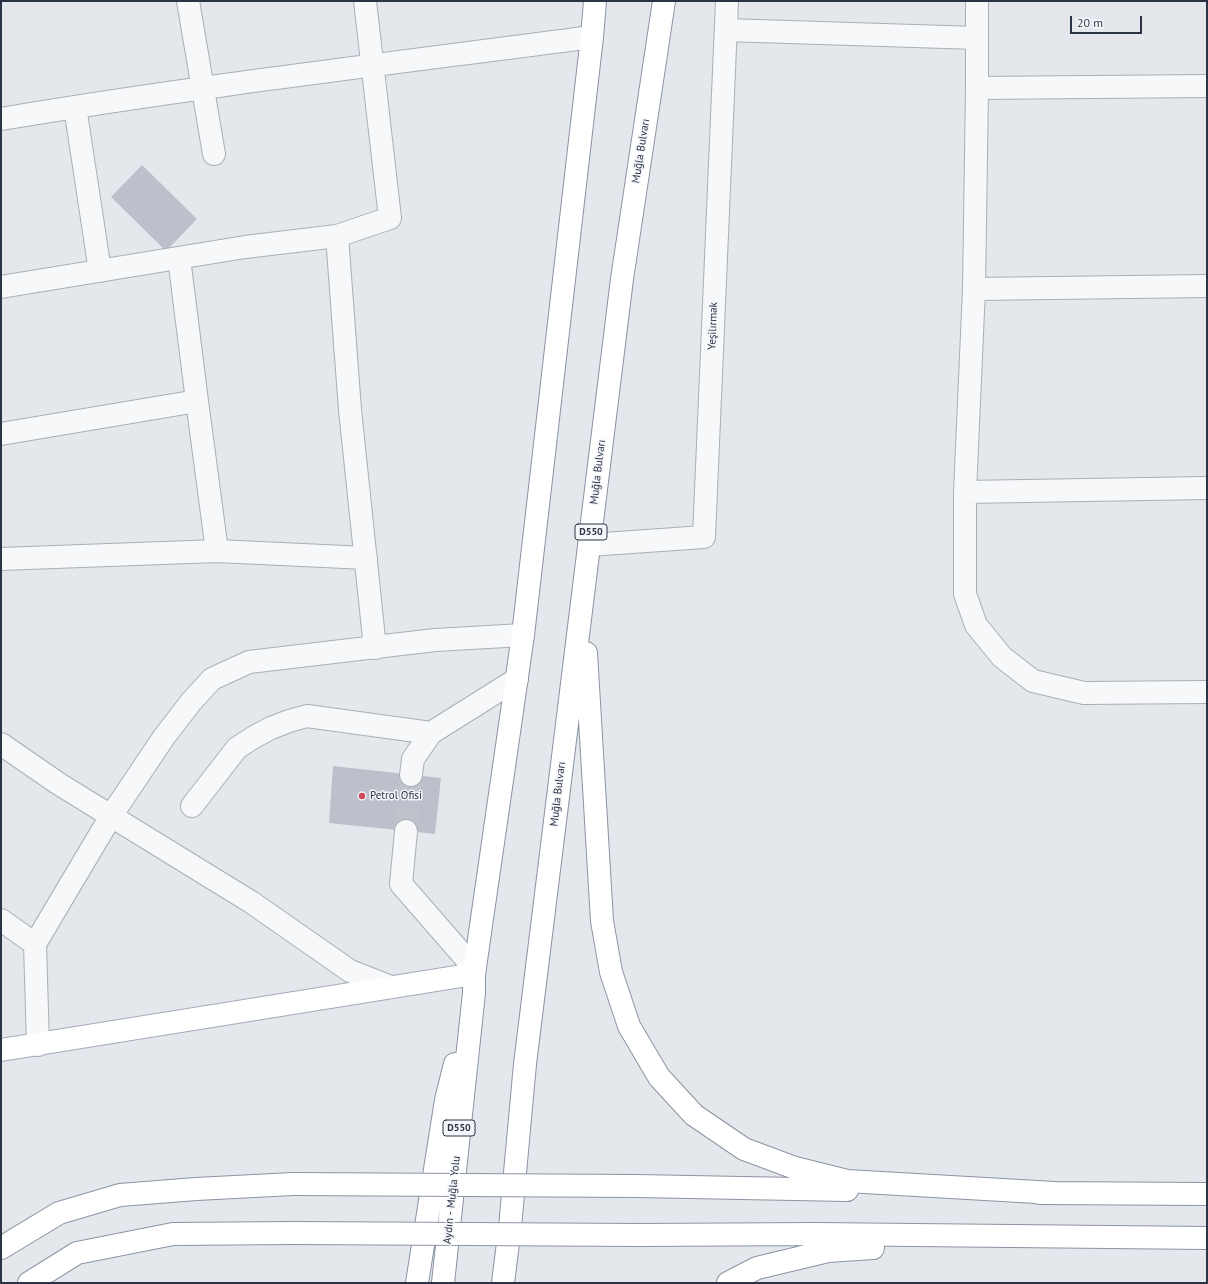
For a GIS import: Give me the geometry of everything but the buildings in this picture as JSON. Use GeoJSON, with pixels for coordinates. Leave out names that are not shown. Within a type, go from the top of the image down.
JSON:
{"type":"FeatureCollection","features":[{"type":"Feature","properties":{"kind":"main road","name":"D550"},"geometry":{"type":"LineString","coordinates":[[474,979],[523,635],[595,1]]}},
{"type":"Feature","properties":{"kind":"main road","name":"Muğla Bulvarı"},"geometry":{"type":"LineString","coordinates":[[503,1283],[510,1227],[525,1064],[622,279],[664,1]]}},
{"type":"Feature","properties":{"kind":"main road"},"geometry":{"type":"LineString","coordinates":[[583,597],[602,921],[612,972],[629,1026],[659,1077],[694,1115],[744,1149],[795,1168],[847,1181],[1054,1194]]}},
{"type":"Feature","properties":{"kind":"main road"},"geometry":{"type":"LineString","coordinates":[[1,1050],[391,987],[474,979],[446,1100],[417,1283]]}},
{"type":"Feature","properties":{"kind":"main road","name":"Aydın - Muğla Yolu"},"geometry":{"type":"LineString","coordinates":[[443,1283],[474,979]]}},
{"type":"Feature","properties":{"kind":"main road"},"geometry":{"type":"LineString","coordinates":[[1,1248],[59,1213],[120,1195],[293,1184],[637,1186],[1054,1194],[1207,1194]]}},
{"type":"Feature","properties":{"kind":"main road"},"geometry":{"type":"LineString","coordinates":[[29,1283],[77,1254],[172,1234],[816,1234],[1207,1238]]}},
{"type":"Feature","properties":{"kind":"main road"},"geometry":{"type":"LineString","coordinates":[[728,1283],[757,1268],[828,1251],[1026,1237]]}},
{"type":"Feature","properties":{"kind":"street"},"geometry":{"type":"LineString","coordinates":[[188,1],[214,154]]}},
{"type":"Feature","properties":{"kind":"street"},"geometry":{"type":"LineString","coordinates":[[1,287],[245,247],[337,236],[390,218],[365,1]]}},
{"type":"Feature","properties":{"kind":"street","name":"Yeşilırmak"},"geometry":{"type":"LineString","coordinates":[[590,545],[704,537],[727,1]]}},
{"type":"Feature","properties":{"kind":"street"},"geometry":{"type":"LineString","coordinates":[[977,1],[978,88],[974,289],[965,492],[965,594],[976,625],[1002,657],[1033,681],[1084,693],[1207,692]]}},
{"type":"Feature","properties":{"kind":"street"},"geometry":{"type":"LineString","coordinates":[[726,30],[977,38]]}},
{"type":"Feature","properties":{"kind":"street"},"geometry":{"type":"LineString","coordinates":[[1,119],[203,88],[592,36]]}},
{"type":"Feature","properties":{"kind":"street"},"geometry":{"type":"LineString","coordinates":[[978,88],[1207,86]]}},
{"type":"Feature","properties":{"kind":"street"},"geometry":{"type":"LineString","coordinates":[[75,107],[100,271]]}},
{"type":"Feature","properties":{"kind":"street"},"geometry":{"type":"LineString","coordinates":[[337,236],[350,410],[375,648]]}},
{"type":"Feature","properties":{"kind":"street"},"geometry":{"type":"LineString","coordinates":[[180,258],[217,551]]}},
{"type":"Feature","properties":{"kind":"street"},"geometry":{"type":"LineString","coordinates":[[974,289],[1207,286]]}},
{"type":"Feature","properties":{"kind":"street"},"geometry":{"type":"LineString","coordinates":[[1,434],[197,401]]}},
{"type":"Feature","properties":{"kind":"street"},"geometry":{"type":"LineString","coordinates":[[965,492],[1207,488]]}},
{"type":"Feature","properties":{"kind":"street"},"geometry":{"type":"LineString","coordinates":[[1,559],[217,551],[366,558]]}},
{"type":"Feature","properties":{"kind":"street"},"geometry":{"type":"LineString","coordinates":[[38,1045],[35,944],[111,816],[191,702],[212,679],[250,662],[435,640],[523,635]]}},
{"type":"Feature","properties":{"kind":"street"},"geometry":{"type":"LineString","coordinates":[[411,775],[413,759],[431,733],[517,679]]}},
{"type":"Feature","properties":{"kind":"street"},"geometry":{"type":"LineString","coordinates":[[192,806],[237,748],[254,737],[289,721],[307,716],[431,733]]}},
{"type":"Feature","properties":{"kind":"street"},"geometry":{"type":"LineString","coordinates":[[1,744],[59,784],[251,902],[350,971],[391,987]]}},
{"type":"Feature","properties":{"kind":"street"},"geometry":{"type":"LineString","coordinates":[[406,831],[401,884],[474,979]]}},
{"type":"Feature","properties":{"kind":"street"},"geometry":{"type":"LineString","coordinates":[[1,920],[35,944]]}},
{"type":"Feature","properties":{"kind":"tunnel"},"geometry":{"type":"LineString","coordinates":[[406,831],[411,775]]}},
{"type":"Feature","properties":{"kind":"place","name":"Petrol Ofisi"},"geometry":{"type":"Point","coordinates":[362,796]}}]}
